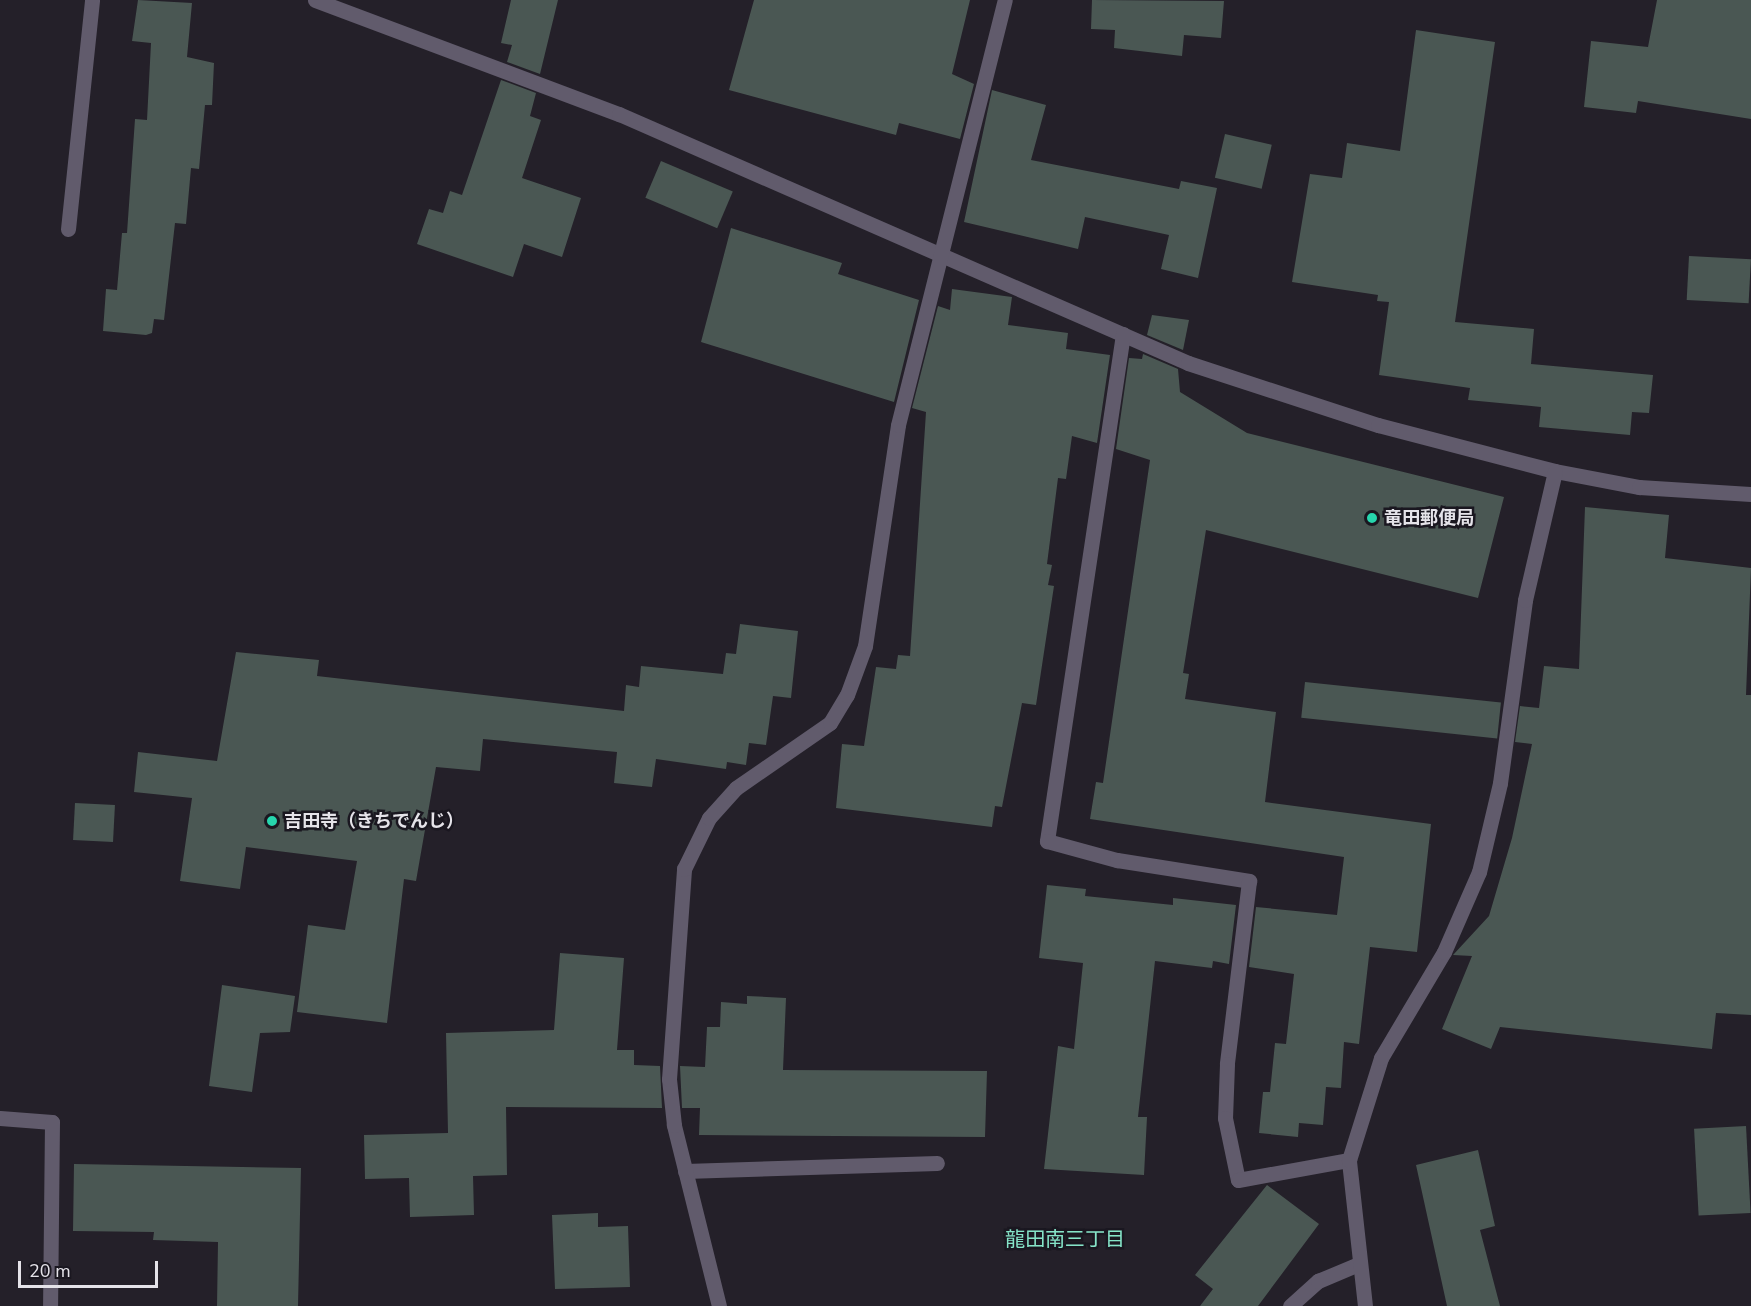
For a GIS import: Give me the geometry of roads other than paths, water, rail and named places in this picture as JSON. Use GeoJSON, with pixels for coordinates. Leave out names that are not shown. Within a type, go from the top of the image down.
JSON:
{"type":"FeatureCollection","features":[{"type":"Feature","properties":{"kind":"street"},"geometry":{"type":"LineString","coordinates":[[68,229],[92,0]]}},
{"type":"Feature","properties":{"kind":"street"},"geometry":{"type":"LineString","coordinates":[[315,0],[619,114],[940,252],[1188,363],[1378,424],[1556,471],[1639,487],[1751,494]]}},
{"type":"Feature","properties":{"kind":"street"},"geometry":{"type":"LineString","coordinates":[[719,1306],[685,1171],[669,1079],[684,869],[709,818],[736,788],[821,731],[846,695],[865,646],[885,486],[940,252],[1005,0]]}},
{"type":"Feature","properties":{"kind":"street"},"geometry":{"type":"LineString","coordinates":[[1123,334],[1047,841],[1117,860],[1249,881],[1227,1064],[1225,1118],[1238,1180],[1349,1160]]}},
{"type":"Feature","properties":{"kind":"street"},"geometry":{"type":"LineString","coordinates":[[1365,1306],[1356,1265],[1349,1160],[1381,1058],[1444,952],[1479,872],[1500,783],[1525,600],[1556,471]]}},
{"type":"Feature","properties":{"kind":"street"},"geometry":{"type":"LineString","coordinates":[[0,1118],[52,1122],[50,1306]]}},
{"type":"Feature","properties":{"kind":"street"},"geometry":{"type":"LineString","coordinates":[[685,1171],[937,1163]]}},
{"type":"Feature","properties":{"kind":"street"},"geometry":{"type":"LineString","coordinates":[[1290,1306],[1318,1281],[1356,1265]]}},
{"type":"Feature","properties":{"kind":"place","name":"竜田郵便局"},"geometry":{"type":"Point","coordinates":[1372,518]}},
{"type":"Feature","properties":{"kind":"place","name":"吉田寺（きちでんじ）"},"geometry":{"type":"Point","coordinates":[272,821]}},
{"type":"Feature","properties":{"kind":"district","name":"龍田南三丁目"},"geometry":{"type":"Point","coordinates":[1065,1239]}}]}
